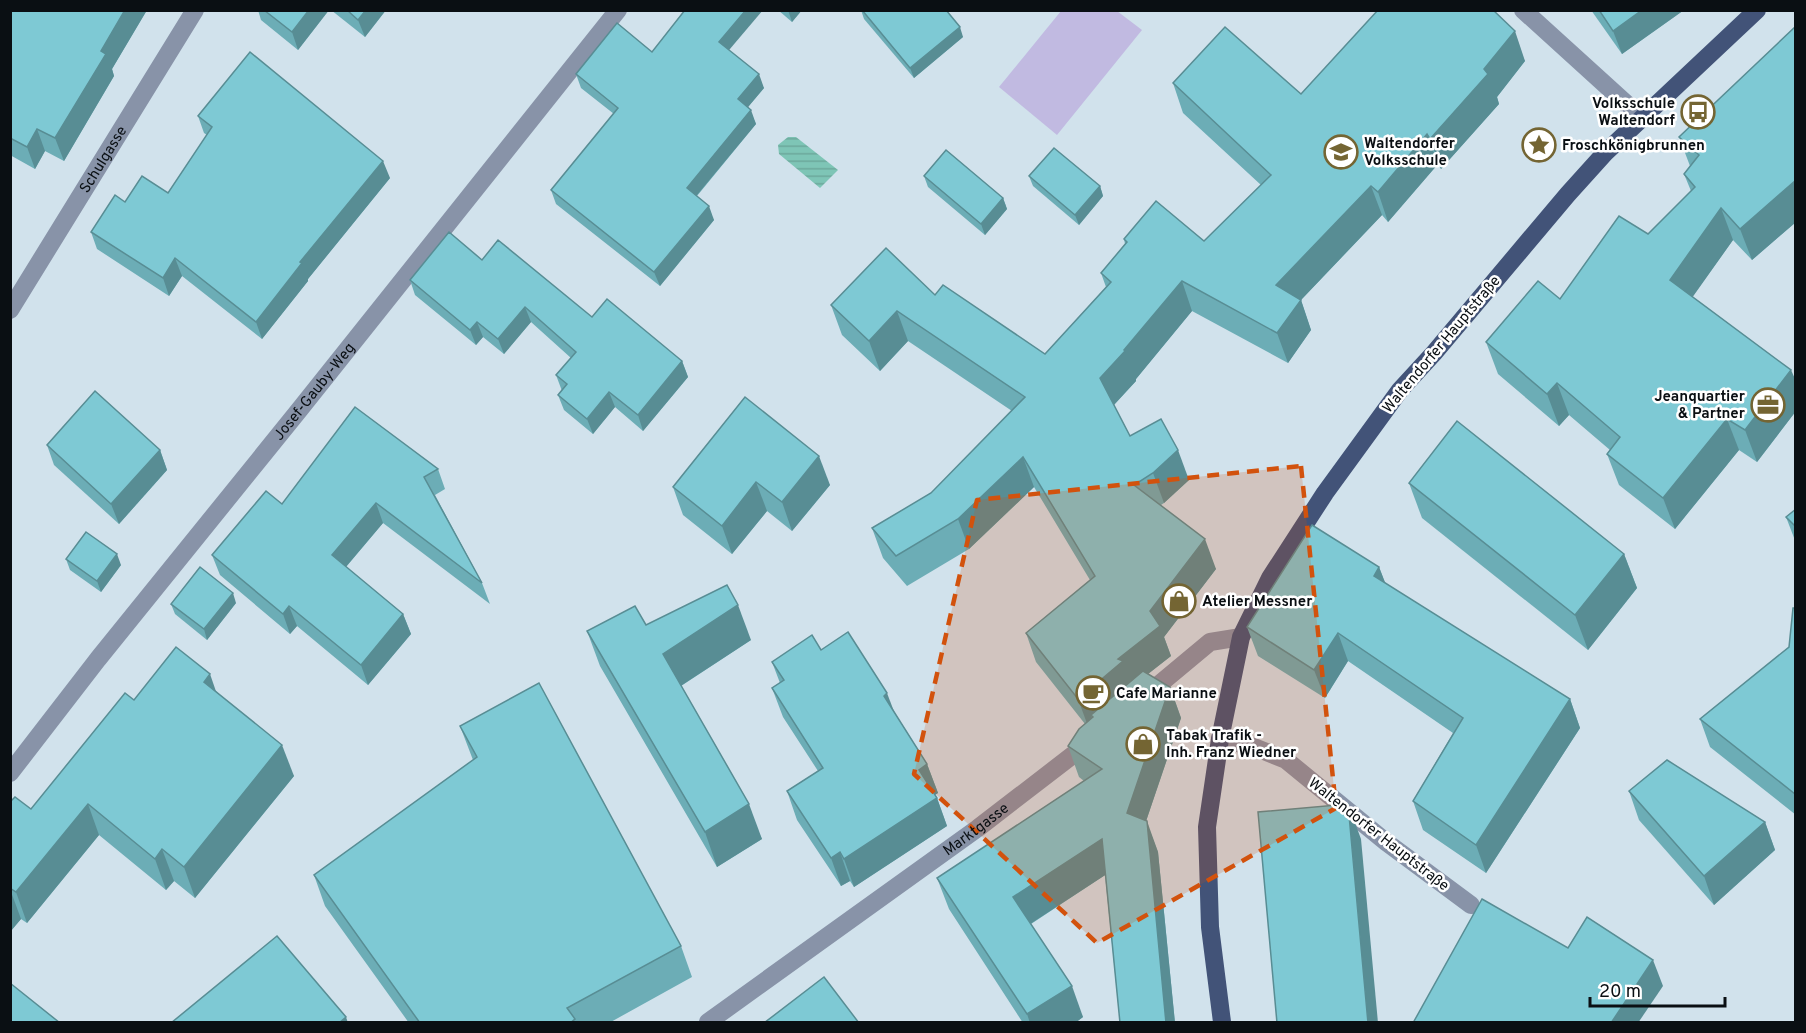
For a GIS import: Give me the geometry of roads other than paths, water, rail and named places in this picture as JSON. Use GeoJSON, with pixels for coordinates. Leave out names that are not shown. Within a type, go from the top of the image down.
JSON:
{"type":"FeatureCollection","features":[{"type":"Feature","properties":{"kind":"main road","name":"Waltendorfer Hauptstraße"},"geometry":{"type":"LineString","coordinates":[[1222,1023],[1210,927],[1207,827],[1220,739],[1240,637],[1270,578],[1313,512],[1400,390],[1585,174],[1757,10]]}},
{"type":"Feature","properties":{"kind":"street","name":"Schulgasse"},"geometry":{"type":"LineString","coordinates":[[10,310],[195,10]]}},
{"type":"Feature","properties":{"kind":"street","name":"Josef-Gauby-Weg"},"geometry":{"type":"LineString","coordinates":[[10,773],[98,659],[618,10]]}},
{"type":"Feature","properties":{"kind":"street"},"geometry":{"type":"LineString","coordinates":[[1523,10],[1642,118]]}},
{"type":"Feature","properties":{"kind":"street"},"geometry":{"type":"LineString","coordinates":[[1131,708],[1210,642],[1240,637]]}},
{"type":"Feature","properties":{"kind":"street","name":"Marktgasse"},"geometry":{"type":"LineString","coordinates":[[708,1023],[978,828],[1105,729]]}},
{"type":"Feature","properties":{"kind":"street","name":"Waltendorfer Hauptstraße"},"geometry":{"type":"LineString","coordinates":[[1220,739],[1254,747],[1286,760],[1386,842],[1471,905]]}},
{"type":"Feature","properties":{"kind":"place","name":"Volksschule Waltendorf"},"geometry":{"type":"Point","coordinates":[1698,112]}},
{"type":"Feature","properties":{"kind":"place","name":"Froschkönigbrunnen"},"geometry":{"type":"Point","coordinates":[1539,145]}},
{"type":"Feature","properties":{"kind":"place","name":"Waltendorfer Volksschule"},"geometry":{"type":"Point","coordinates":[1341,152]}},
{"type":"Feature","properties":{"kind":"place","name":"Jeanquartier & Partner"},"geometry":{"type":"Point","coordinates":[1768,405]}},
{"type":"Feature","properties":{"kind":"place","name":"Atelier Messner"},"geometry":{"type":"Point","coordinates":[1179,601]}},
{"type":"Feature","properties":{"kind":"place","name":"Cafe Marianne"},"geometry":{"type":"Point","coordinates":[1093,693]}},
{"type":"Feature","properties":{"kind":"place","name":"Tabak Trafik - Inh. Franz Wiedner"},"geometry":{"type":"Point","coordinates":[1143,744]}}]}
